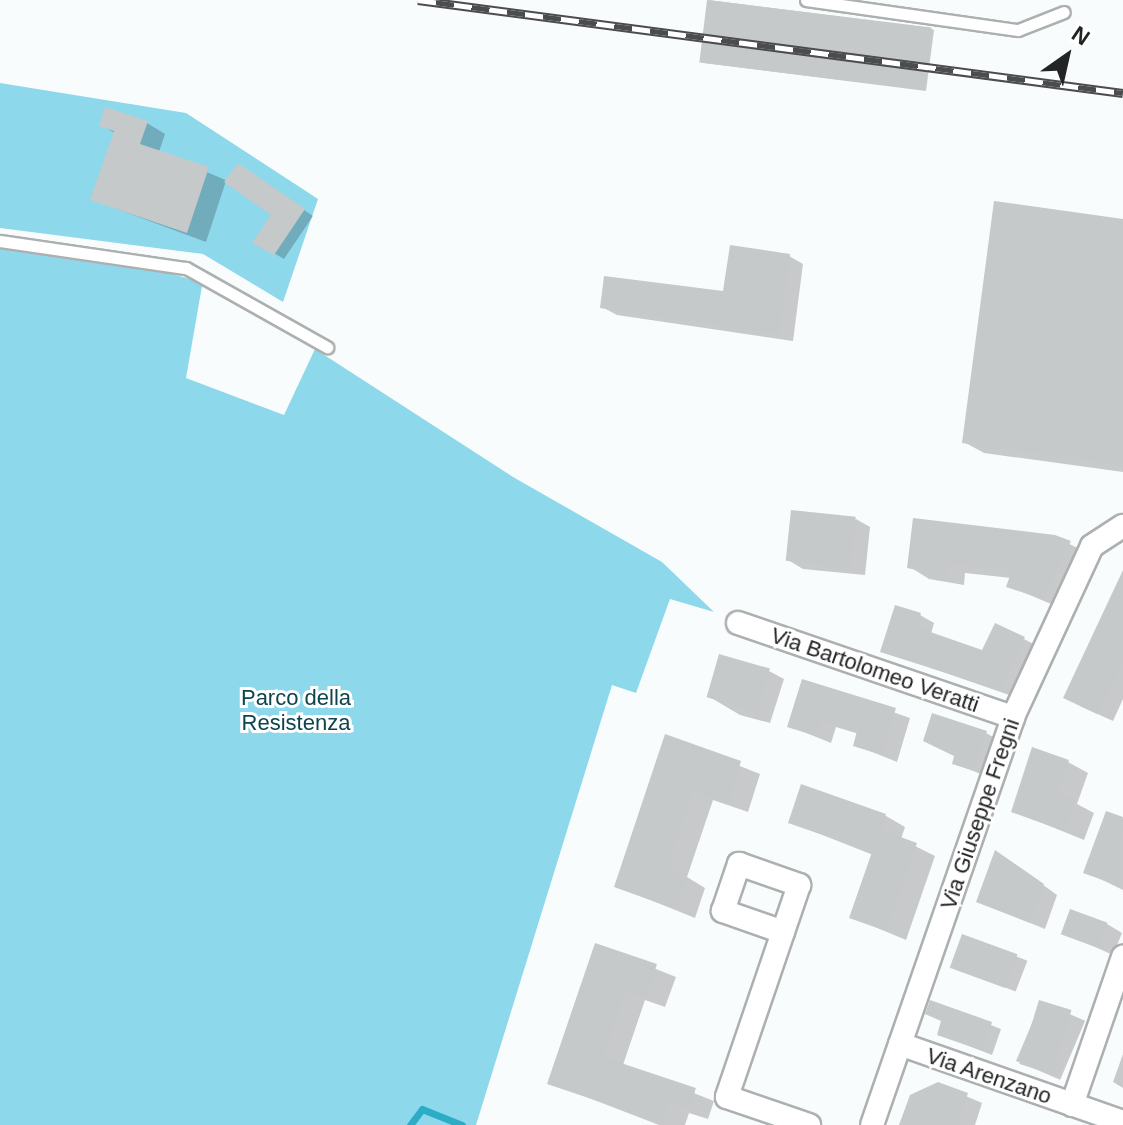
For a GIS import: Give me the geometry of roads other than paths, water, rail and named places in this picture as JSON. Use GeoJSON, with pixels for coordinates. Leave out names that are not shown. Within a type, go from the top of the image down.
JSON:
{"type":"FeatureCollection","features":[{"type":"Feature","properties":{"kind":"street","name":"Via Giuseppe Fregni"},"geometry":{"type":"LineString","coordinates":[[872,1125],[1013,717],[1092,546],[1123,526]]}},
{"type":"Feature","properties":{"kind":"street","name":"Via Bartolomeo Veratti"},"geometry":{"type":"LineString","coordinates":[[738,623],[1013,717]]}},
{"type":"Feature","properties":{"kind":"street"},"geometry":{"type":"LineString","coordinates":[[783,932],[727,1097],[809,1125]]}},
{"type":"Feature","properties":{"kind":"street"},"geometry":{"type":"LineString","coordinates":[[1072,1105],[1123,957]]}},
{"type":"Feature","properties":{"kind":"street","name":"Via Arenzano"},"geometry":{"type":"LineString","coordinates":[[900,1044],[1123,1122]]}},
{"type":"Feature","properties":{"kind":"lane"},"geometry":{"type":"LineString","coordinates":[[806,0],[1018,30],[1064,12]]}},
{"type":"Feature","properties":{"kind":"lane"},"geometry":{"type":"LineString","coordinates":[[0,241],[186,268],[327,347]]}},
{"type":"Feature","properties":{"kind":"waterway"},"geometry":{"type":"LineString","coordinates":[[410,1125],[422,1109],[462,1125]]}},
{"type":"Feature","properties":{"kind":"railway"},"geometry":{"type":"LineString","coordinates":[[418,0],[1123,93]]}},
{"type":"Feature","properties":{"kind":"park label","name":"Parco della Resistenza"},"geometry":{"type":"Point","coordinates":[296,710]}}]}
